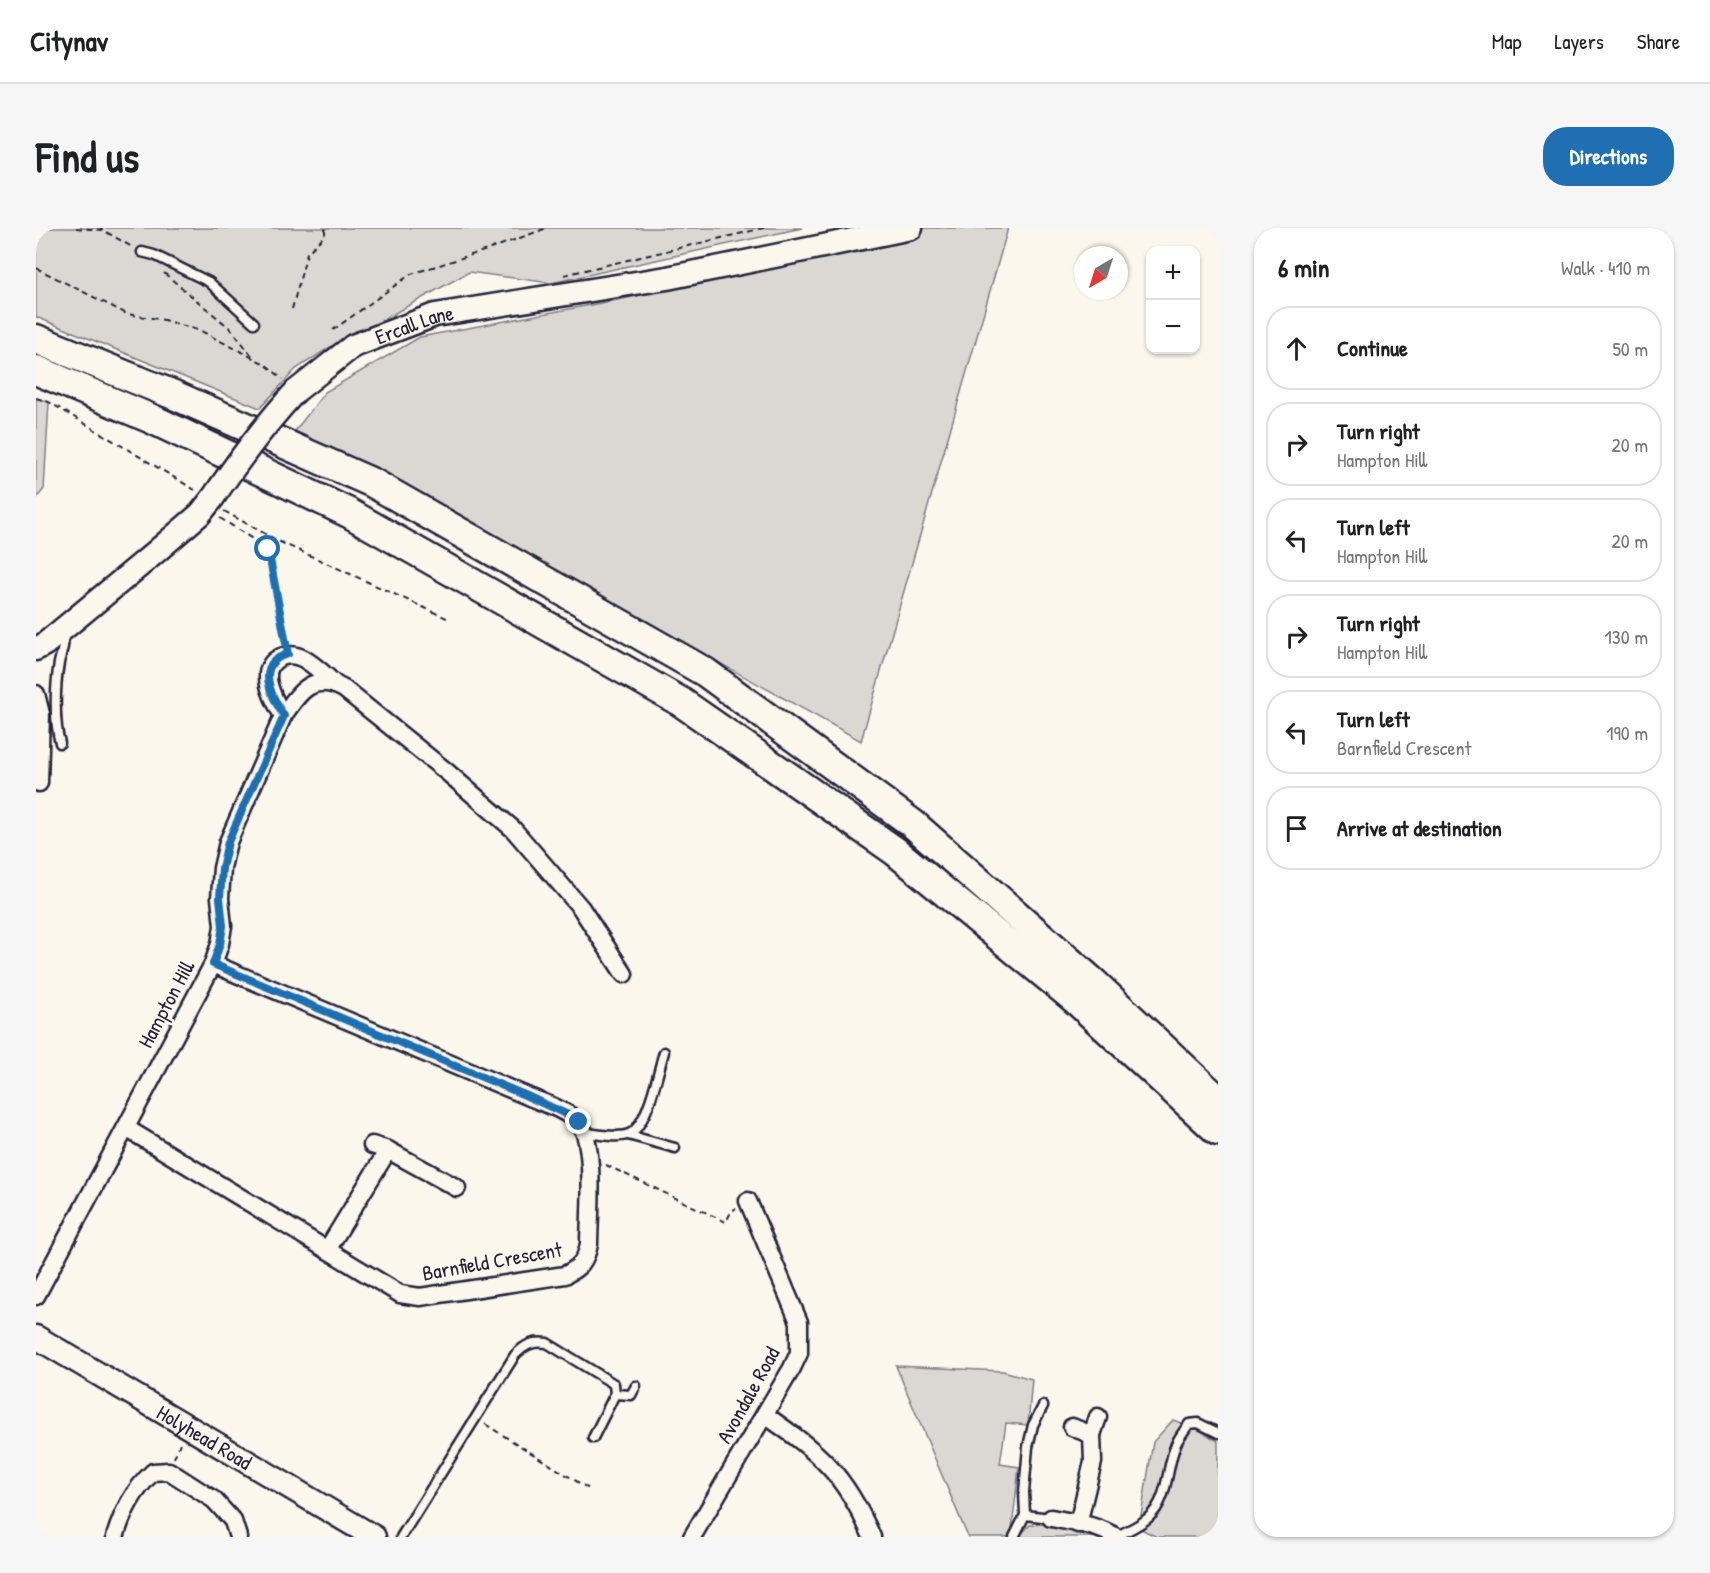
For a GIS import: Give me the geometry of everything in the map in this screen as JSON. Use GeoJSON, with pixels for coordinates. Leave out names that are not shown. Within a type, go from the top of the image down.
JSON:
{"type":"FeatureCollection","features":[{"type":"Feature","properties":{"kind":"highway"},"geometry":{"type":"LineString","coordinates":[[36,339],[174,395],[373,483],[705,672],[913,824],[1094,983],[1215,1121]]}},
{"type":"Feature","properties":{"kind":"highway"},"geometry":{"type":"LineString","coordinates":[[36,370],[152,418],[349,513],[681,702],[895,851],[1076,1000],[1215,1121]]}},
{"type":"Feature","properties":{"kind":"street","name":"Ercall Lane"},"geometry":{"type":"LineString","coordinates":[[36,649],[63,630],[144,562],[208,504],[245,450],[296,391],[353,346],[435,315],[667,278],[911,228]]}},
{"type":"Feature","properties":{"kind":"street"},"geometry":{"type":"LineString","coordinates":[[284,716],[274,701],[267,678],[273,663],[288,654],[303,658],[447,772],[513,829],[581,908],[624,974]]}},
{"type":"Feature","properties":{"kind":"street","name":"Hampton Hill"},"geometry":{"type":"LineString","coordinates":[[36,1296],[213,964],[223,926],[220,898],[222,868],[228,842],[284,716],[308,685],[327,681],[336,685]]}},
{"type":"Feature","properties":{"kind":"street"},"geometry":{"type":"LineString","coordinates":[[36,694],[41,714],[39,783]]}},
{"type":"Feature","properties":{"kind":"street"},"geometry":{"type":"LineString","coordinates":[[213,964],[568,1115],[579,1122],[586,1133]]}},
{"type":"Feature","properties":{"kind":"street","name":"Barnfield Crescent"},"geometry":{"type":"LineString","coordinates":[[126,1128],[400,1294],[420,1297],[565,1275],[583,1263],[589,1244],[590,1157],[586,1133]]}},
{"type":"Feature","properties":{"kind":"street"},"geometry":{"type":"LineString","coordinates":[[327,1250],[380,1147],[457,1188]]}},
{"type":"Feature","properties":{"kind":"street","name":"Avondale Road"},"geometry":{"type":"LineString","coordinates":[[692,1537],[799,1353],[799,1322],[748,1201]]}},
{"type":"Feature","properties":{"kind":"street","name":"Holyhead Road"},"geometry":{"type":"LineString","coordinates":[[36,1337],[374,1537]]}},
{"type":"Feature","properties":{"kind":"street"},"geometry":{"type":"LineString","coordinates":[[765,1415],[800,1439],[831,1466],[861,1511],[872,1537]]}},
{"type":"Feature","properties":{"kind":"street"},"geometry":{"type":"LineString","coordinates":[[1078,1524],[1093,1462],[1092,1435],[1098,1417]]}},
{"type":"Feature","properties":{"kind":"street"},"geometry":{"type":"LineString","coordinates":[[1072,1427],[1092,1435]]}},
{"type":"Feature","properties":{"kind":"street"},"geometry":{"type":"LineString","coordinates":[[115,1537],[136,1487],[153,1472],[169,1472],[214,1500],[233,1521],[238,1537]]}},
{"type":"Feature","properties":{"kind":"street"},"geometry":{"type":"LineString","coordinates":[[1052,1518],[1110,1533],[1116,1537]]}},
{"type":"Feature","properties":{"kind":"lane"},"geometry":{"type":"LineString","coordinates":[[142,252],[209,282],[254,323]]}},
{"type":"Feature","properties":{"kind":"lane"},"geometry":{"type":"LineString","coordinates":[[60,743],[56,722],[59,663],[65,645],[63,630]]}},
{"type":"Feature","properties":{"kind":"lane"},"geometry":{"type":"LineString","coordinates":[[628,1135],[640,1124],[645,1115],[664,1052]]}},
{"type":"Feature","properties":{"kind":"lane"},"geometry":{"type":"LineString","coordinates":[[586,1133],[628,1135],[675,1148]]}},
{"type":"Feature","properties":{"kind":"lane"},"geometry":{"type":"LineString","coordinates":[[401,1537],[514,1355],[525,1345],[538,1342],[547,1343],[614,1384],[615,1394],[593,1438]]}},
{"type":"Feature","properties":{"kind":"lane"},"geometry":{"type":"LineString","coordinates":[[615,1394],[631,1395],[636,1386]]}},
{"type":"Feature","properties":{"kind":"lane"},"geometry":{"type":"LineString","coordinates":[[1014,1537],[1025,1515],[1024,1492],[1032,1425],[1043,1406]]}},
{"type":"Feature","properties":{"kind":"lane"},"geometry":{"type":"LineString","coordinates":[[1116,1537],[1147,1520],[1159,1505],[1176,1446],[1189,1424],[1198,1423],[1218,1433]]}},
{"type":"Feature","properties":{"kind":"lane"},"geometry":{"type":"LineString","coordinates":[[1025,1515],[1052,1518]]}},
{"type":"Feature","properties":{"kind":"path"},"geometry":{"type":"LineString","coordinates":[[76,228],[103,230],[142,252],[169,278],[231,329],[254,358]]}},
{"type":"Feature","properties":{"kind":"path"},"geometry":{"type":"LineString","coordinates":[[292,309],[307,254],[325,235],[325,228]]}},
{"type":"Feature","properties":{"kind":"path"},"geometry":{"type":"LineString","coordinates":[[333,330],[411,274],[547,228]]}},
{"type":"Feature","properties":{"kind":"path"},"geometry":{"type":"LineString","coordinates":[[36,268],[126,314],[164,320],[201,330],[265,364],[296,391]]}},
{"type":"Feature","properties":{"kind":"path"},"geometry":{"type":"LineString","coordinates":[[36,398],[48,402],[208,504],[268,549],[288,654]]}},
{"type":"Feature","properties":{"kind":"path"},"geometry":{"type":"LineString","coordinates":[[208,504],[278,541],[451,620]]}},
{"type":"Feature","properties":{"kind":"path"},"geometry":{"type":"LineString","coordinates":[[590,1157],[726,1222],[730,1212],[748,1201]]}},
{"type":"Feature","properties":{"kind":"path"},"geometry":{"type":"LineString","coordinates":[[475,1418],[589,1489]]}},
{"type":"Feature","properties":{"kind":"path"},"geometry":{"type":"LineString","coordinates":[[169,1472],[187,1426]]}},
{"type":"Feature","properties":{"kind":"shaded area"},"geometry":{"type":"Polygon","coordinates":[[[36,228],[802,228],[551,283],[469,272],[350,338],[341,340],[296,369],[260,408],[36,317],[36,228]]]}},
{"type":"Feature","properties":{"kind":"shaded area"},"geometry":{"type":"Polygon","coordinates":[[[925,228],[1008,228],[861,741],[387,479],[295,431],[325,392],[420,337],[628,298],[925,228]]]}},
{"type":"Feature","properties":{"kind":"shaded area"},"geometry":{"type":"Polygon","coordinates":[[[36,398],[49,402],[44,489],[36,499],[36,398]]]}},
{"type":"Feature","properties":{"kind":"shaded area"},"geometry":{"type":"Polygon","coordinates":[[[896,1366],[1003,1371],[1032,1379],[1028,1425],[1006,1423],[1000,1464],[1019,1467],[1012,1529],[1008,1537],[968,1537],[896,1366]]]}},
{"type":"Feature","properties":{"kind":"shaded area"},"geometry":{"type":"Polygon","coordinates":[[[1173,1420],[1199,1430],[1218,1441],[1218,1537],[1157,1537],[1139,1528],[1153,1442],[1173,1420]]]}},
{"type":"Feature","properties":{"kind":"shaded area"},"geometry":{"type":"Polygon","coordinates":[[[1046,1524],[1101,1537],[1018,1537],[1030,1525],[1046,1524]]]}},
{"type":"Feature","properties":{"kind":"route"},"geometry":{"type":"LineString","coordinates":[[268,549],[288,654],[273,663],[267,678],[274,701],[284,716],[228,842],[222,868],[220,898],[223,926],[213,964],[527,1096],[579,1122]]}}]}
